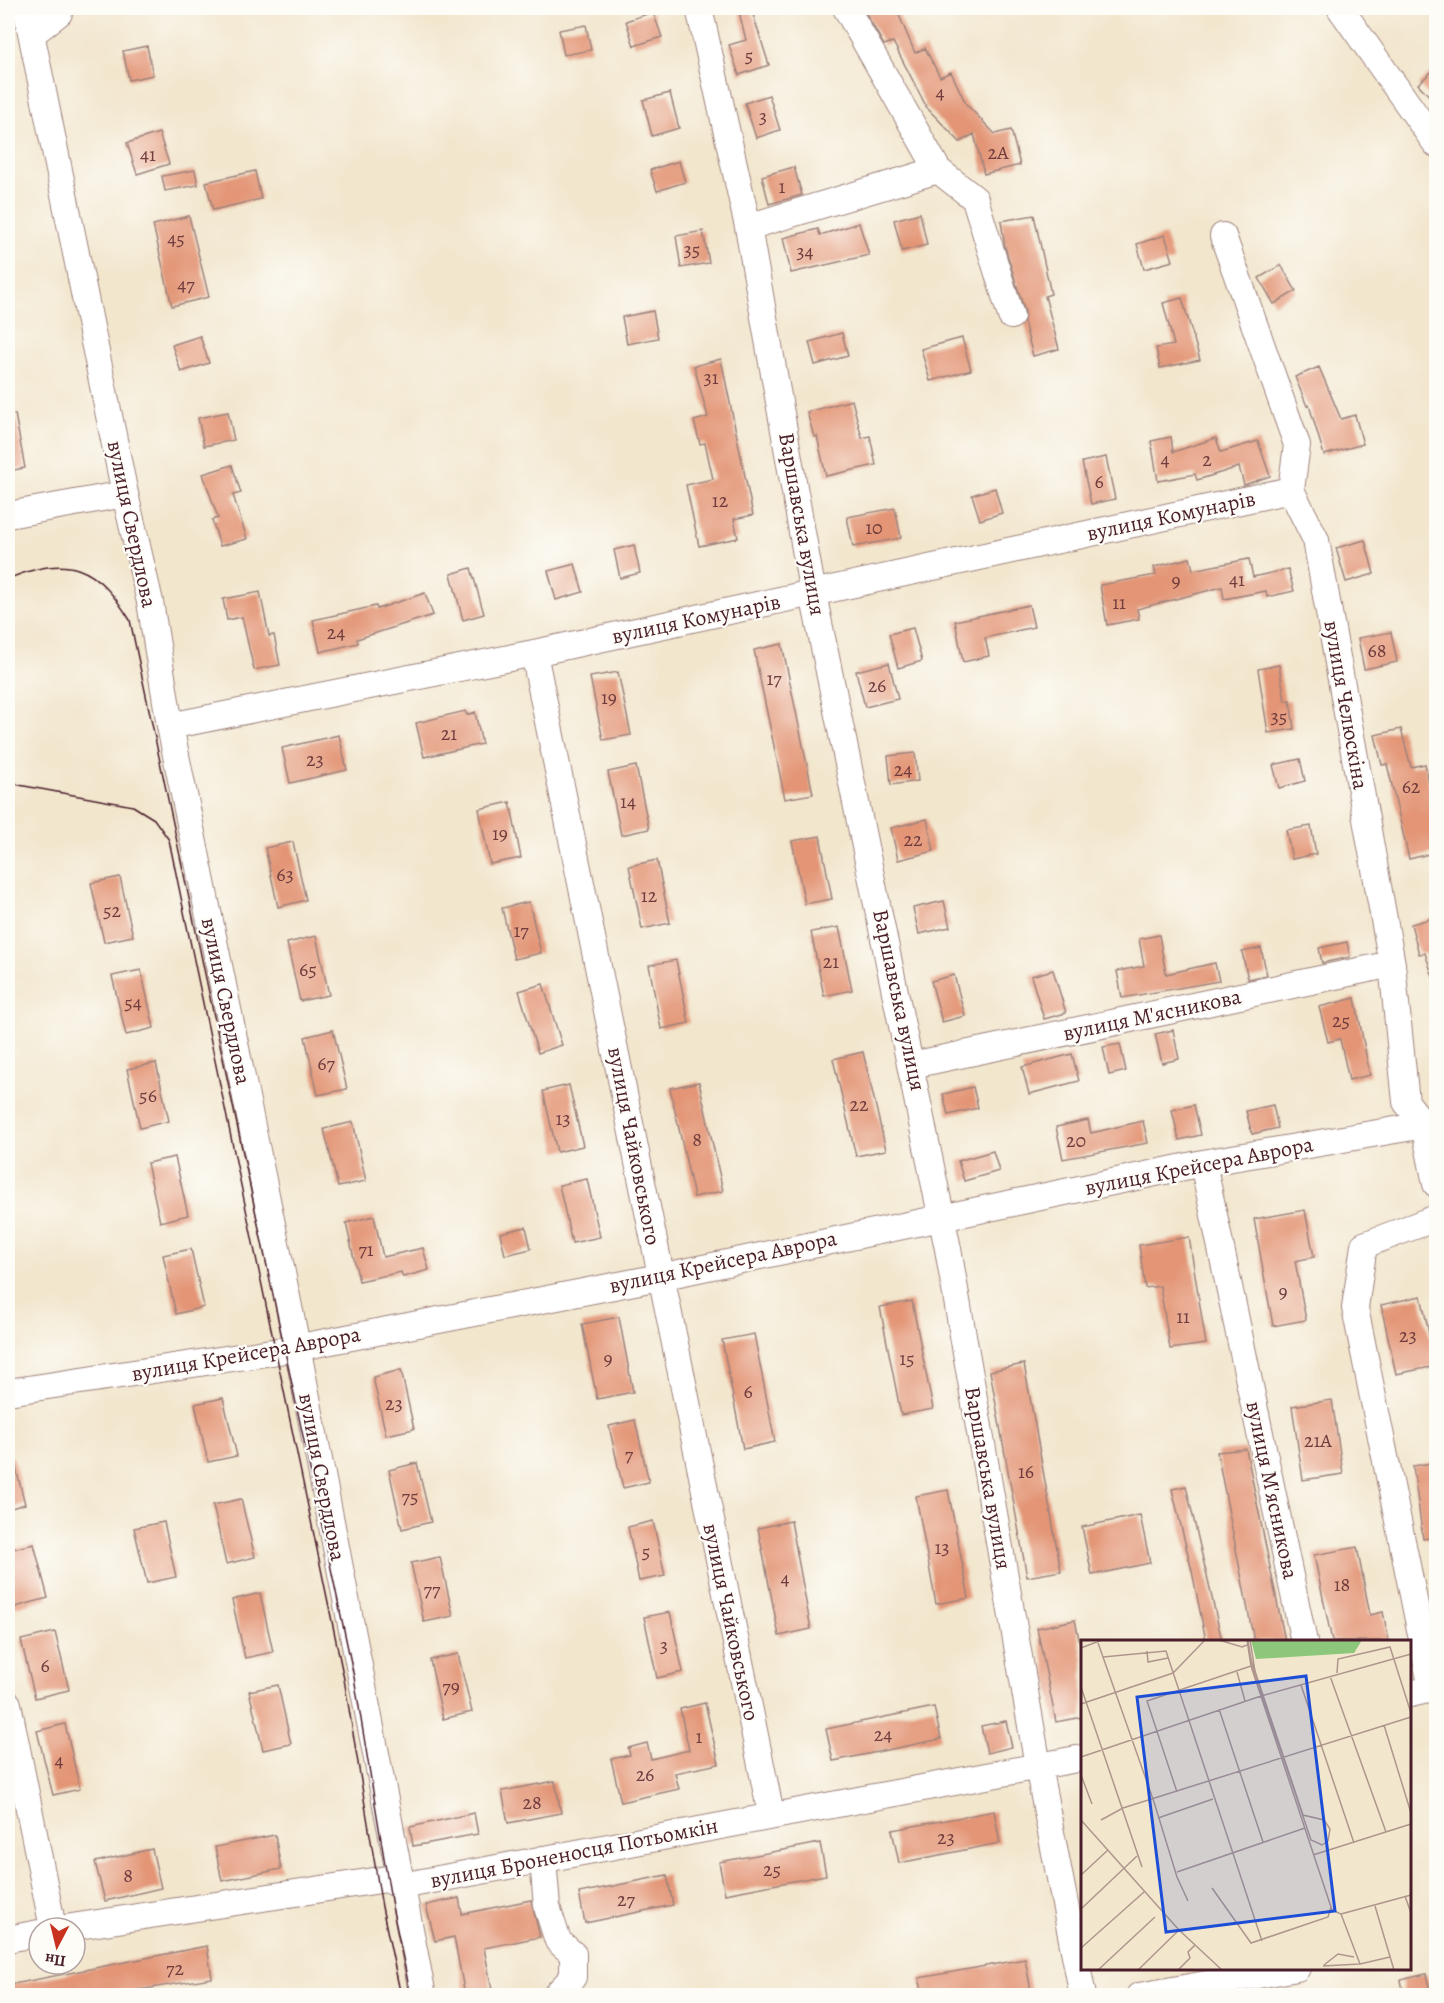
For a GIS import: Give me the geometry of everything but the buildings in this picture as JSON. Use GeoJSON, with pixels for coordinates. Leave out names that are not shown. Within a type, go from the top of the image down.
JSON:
{"type":"FeatureCollection","features":[{"type":"Feature","properties":{"kind":"street","name":"вулиця Свердлова"},"geometry":{"type":"LineString","coordinates":[[26,8],[125,494],[150,602],[170,726],[297,1346],[423,1995]]}},
{"type":"Feature","properties":{"kind":"street"},"geometry":{"type":"LineString","coordinates":[[32,34],[58,13],[59,8]]}},
{"type":"Feature","properties":{"kind":"street","name":"Варшавська вулиця"},"geometry":{"type":"LineString","coordinates":[[699,8],[748,227],[813,594],[942,1216],[1038,1766],[1083,1995]]}},
{"type":"Feature","properties":{"kind":"street"},"geometry":{"type":"LineString","coordinates":[[846,8],[938,170],[975,199],[1011,316]]}},
{"type":"Feature","properties":{"kind":"street"},"geometry":{"type":"LineString","coordinates":[[1340,8],[1437,144]]}},
{"type":"Feature","properties":{"kind":"street"},"geometry":{"type":"LineString","coordinates":[[748,227],[938,170]]}},
{"type":"Feature","properties":{"kind":"street"},"geometry":{"type":"LineString","coordinates":[[1223,236],[1297,445],[1291,490]]}},
{"type":"Feature","properties":{"kind":"street","name":"вулиця Комунарів"},"geometry":{"type":"LineString","coordinates":[[170,726],[534,653],[1291,490]]}},
{"type":"Feature","properties":{"kind":"street","name":"вулиця Челюскіна"},"geometry":{"type":"LineString","coordinates":[[1291,490],[1316,540],[1392,964],[1406,1102],[1430,1124],[1437,1184]]}},
{"type":"Feature","properties":{"kind":"street"},"geometry":{"type":"LineString","coordinates":[[8,515],[125,494]]}},
{"type":"Feature","properties":{"kind":"street","name":"вулиця Чайковського"},"geometry":{"type":"LineString","coordinates":[[534,653],[771,1814]]}},
{"type":"Feature","properties":{"kind":"street","name":"вулиця М'ясникова"},"geometry":{"type":"LineString","coordinates":[[912,1065],[1392,964]]}},
{"type":"Feature","properties":{"kind":"street","name":"вулиця Крейсера Аврора"},"geometry":{"type":"LineString","coordinates":[[8,1392],[297,1346],[660,1277],[1203,1163],[1430,1124]]}},
{"type":"Feature","properties":{"kind":"street","name":"вулиця М'ясникова"},"geometry":{"type":"LineString","coordinates":[[1203,1163],[1304,1640]]}},
{"type":"Feature","properties":{"kind":"street"},"geometry":{"type":"LineString","coordinates":[[1426,1690],[1355,1308],[1364,1245],[1437,1218]]}},
{"type":"Feature","properties":{"kind":"street"},"geometry":{"type":"LineString","coordinates":[[8,1704],[51,1916]]}},
{"type":"Feature","properties":{"kind":"street","name":"вулиця Броненосця Потьомкін"},"geometry":{"type":"LineString","coordinates":[[87,1925],[387,1879],[401,1886],[771,1814],[1081,1758]]}},
{"type":"Feature","properties":{"kind":"street"},"geometry":{"type":"LineString","coordinates":[[543,1859],[547,1907],[558,1941],[573,1954],[573,1977],[555,1995]]}},
{"type":"Feature","properties":{"kind":"street"},"geometry":{"type":"LineString","coordinates":[[8,1939],[27,1935]]}},
{"type":"Feature","properties":{"kind":"street"},"geometry":{"type":"LineString","coordinates":[[1139,1995],[1285,1970]]}},
{"type":"Feature","properties":{"kind":"tram line"},"geometry":{"type":"LineString","coordinates":[[8,579],[48,567],[64,566],[79,570],[93,576],[105,587],[130,620],[354,1677],[392,1906],[411,1996]]}},
{"type":"Feature","properties":{"kind":"tram line"},"geometry":{"type":"LineString","coordinates":[[8,779],[19,785],[133,806],[154,819],[169,840],[344,1679],[382,1907],[401,1996]]}}]}
